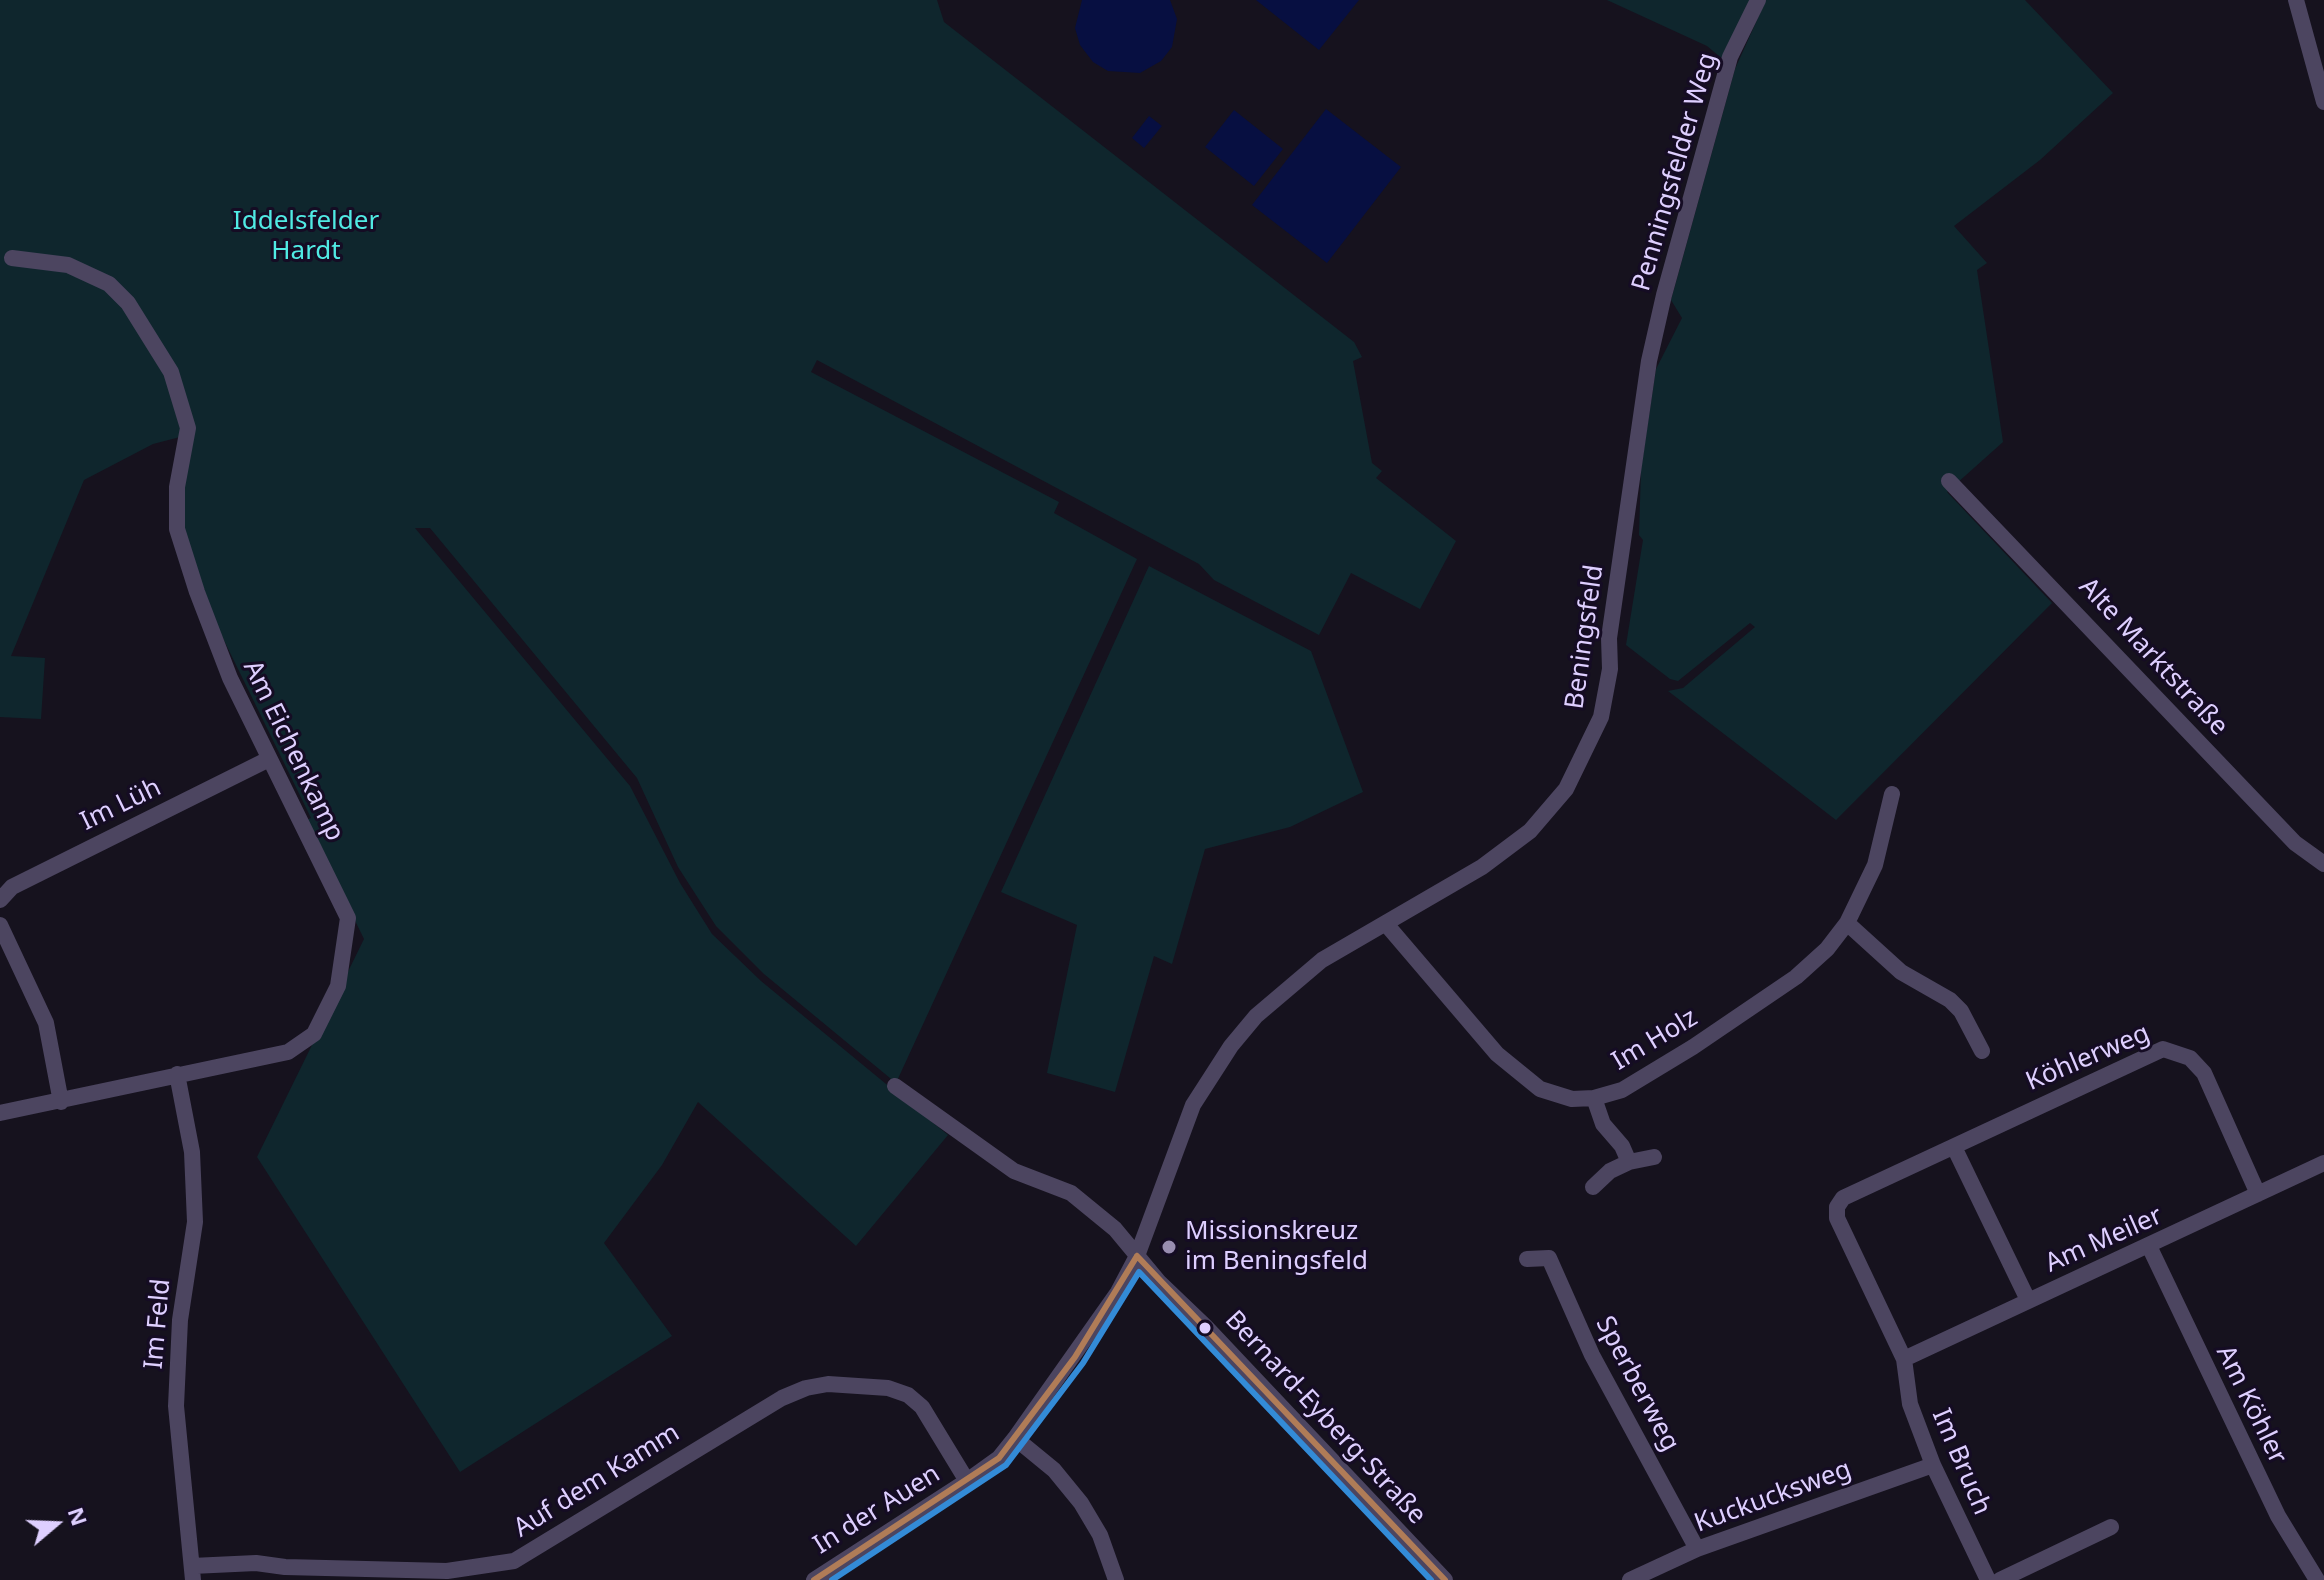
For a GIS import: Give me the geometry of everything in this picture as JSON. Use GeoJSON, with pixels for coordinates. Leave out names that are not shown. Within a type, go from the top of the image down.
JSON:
{"type":"FeatureCollection","features":[{"type":"Feature","properties":{"kind":"street","name":"Penningsfelder Weg"},"geometry":{"type":"LineString","coordinates":[[1649,361],[1730,57],[1758,0]]}},
{"type":"Feature","properties":{"kind":"street"},"geometry":{"type":"LineString","coordinates":[[2296,0],[2324,102]]}},
{"type":"Feature","properties":{"kind":"street","name":"Am Eichenkamp"},"geometry":{"type":"LineString","coordinates":[[0,1113],[288,1052],[314,1034],[338,986],[348,918],[219,653],[177,529],[177,487],[188,428],[171,372],[128,303],[109,284],[68,265],[12,258]]}},
{"type":"Feature","properties":{"kind":"street","name":"Beningsfeld"},"geometry":{"type":"LineString","coordinates":[[967,1481],[999,1458],[1015,1438],[1075,1357],[1137,1256],[1193,1105],[1231,1046],[1279,993],[1322,960],[1482,867],[1530,831],[1566,789],[1601,717],[1649,361]]}},
{"type":"Feature","properties":{"kind":"street","name":"Alte Marktstraße"},"geometry":{"type":"LineString","coordinates":[[1949,481],[2295,843],[2324,864]]}},
{"type":"Feature","properties":{"kind":"street","name":"Im Lüh"},"geometry":{"type":"LineString","coordinates":[[0,900],[12,887],[269,759]]}},
{"type":"Feature","properties":{"kind":"street","name":"Im Holz"},"geometry":{"type":"LineString","coordinates":[[1386,924],[1497,1054],[1540,1089],[1572,1099],[1594,1098],[1639,1081],[1755,1007],[1827,949],[1847,923],[1875,865],[1892,794]]}},
{"type":"Feature","properties":{"kind":"street"},"geometry":{"type":"LineString","coordinates":[[1847,923],[1901,972],[1950,1000],[1961,1011],[1982,1051]]}},
{"type":"Feature","properties":{"kind":"street"},"geometry":{"type":"LineString","coordinates":[[0,925],[46,1023],[61,1102]]}},
{"type":"Feature","properties":{"kind":"street","name":"Köhlerweg"},"geometry":{"type":"LineString","coordinates":[[1904,1359],[1837,1218],[1837,1207],[1843,1198],[2152,1052],[2177,1050],[2204,1073],[2258,1194]]}},
{"type":"Feature","properties":{"kind":"street","name":"Im Feld"},"geometry":{"type":"LineString","coordinates":[[177,1074],[192,1152],[195,1222],[180,1320],[176,1406],[193,1573]]}},
{"type":"Feature","properties":{"kind":"street","name":"Bernard-Eyberg-Straße"},"geometry":{"type":"LineString","coordinates":[[895,1086],[1014,1171],[1081,1199],[1115,1229],[1137,1256],[1445,1580]]}},
{"type":"Feature","properties":{"kind":"street"},"geometry":{"type":"LineString","coordinates":[[1594,1098],[1603,1124],[1622,1146],[1629,1162]]}},
{"type":"Feature","properties":{"kind":"street"},"geometry":{"type":"LineString","coordinates":[[1954,1147],[2028,1300]]}},
{"type":"Feature","properties":{"kind":"street"},"geometry":{"type":"LineString","coordinates":[[1593,1187],[1610,1171],[1629,1162],[1654,1157]]}},
{"type":"Feature","properties":{"kind":"street","name":"Am Meiler"},"geometry":{"type":"LineString","coordinates":[[1904,1359],[2324,1163]]}},
{"type":"Feature","properties":{"kind":"street","name":"Am Köhler"},"geometry":{"type":"LineString","coordinates":[[2149,1246],[2278,1516],[2317,1580]]}},
{"type":"Feature","properties":{"kind":"street","name":"Sperberweg"},"geometry":{"type":"LineString","coordinates":[[1527,1259],[1549,1258],[1592,1355],[1697,1549]]}},
{"type":"Feature","properties":{"kind":"street","name":"Im Bruch"},"geometry":{"type":"LineString","coordinates":[[1904,1359],[1910,1404],[1933,1465],[1988,1580]]}},
{"type":"Feature","properties":{"kind":"street","name":"Auf dem Kamm"},"geometry":{"type":"LineString","coordinates":[[193,1573],[256,1563],[447,1571],[514,1561],[782,1398],[806,1388],[828,1384],[888,1388],[908,1395],[922,1407],[967,1481]]}},
{"type":"Feature","properties":{"kind":"street"},"geometry":{"type":"LineString","coordinates":[[1015,1438],[1054,1470],[1081,1503],[1100,1535],[1116,1580]]}},
{"type":"Feature","properties":{"kind":"street","name":"Kuckucksweg"},"geometry":{"type":"LineString","coordinates":[[1630,1580],[1697,1549],[1933,1465]]}},
{"type":"Feature","properties":{"kind":"street","name":"In der Auen"},"geometry":{"type":"LineString","coordinates":[[814,1580],[967,1481]]}},
{"type":"Feature","properties":{"kind":"street"},"geometry":{"type":"LineString","coordinates":[[2000,1580],[2111,1527]]}},
{"type":"Feature","properties":{"kind":"green space","name":"Iddelsfelder Hardt"},"geometry":{"type":"Polygon","coordinates":[[[0,0],[937,0],[944,22],[1354,342],[1362,357],[1353,361],[1372,463],[1382,471],[1376,478],[1456,541],[1420,609],[1351,573],[1319,635],[1214,580],[1199,564],[817,360],[811,372],[1059,502],[1054,513],[1137,559],[896,1083],[764,974],[716,926],[678,867],[637,778],[430,528],[415,528],[630,786],[680,883],[712,934],[761,981],[948,1135],[856,1246],[698,1102],[662,1165],[604,1243],[672,1336],[460,1472],[257,1157],[364,939],[306,820],[311,818],[191,573],[180,509],[180,437],[153,444],[84,480],[11,656],[45,658],[41,719],[0,717],[0,0]]]}},
{"type":"Feature","properties":{"kind":"green space"},"geometry":{"type":"Polygon","coordinates":[[[1607,0],[1751,0],[1725,61],[1707,46],[1607,0]]]}},
{"type":"Feature","properties":{"kind":"green space"},"geometry":{"type":"Polygon","coordinates":[[[1766,0],[2025,0],[2113,93],[2040,160],[1954,226],[1987,263],[1977,270],[2003,442],[1947,492],[2052,603],[1836,820],[1668,691],[1683,688],[1755,627],[1750,623],[1678,681],[1670,679],[1626,645],[1643,540],[1639,535],[1641,469],[1656,369],[1682,318],[1671,300],[1735,69],[1766,0]]]}},
{"type":"Feature","properties":{"kind":"green space"},"geometry":{"type":"Polygon","coordinates":[[[1149,566],[1311,651],[1363,792],[1290,827],[1205,849],[1172,964],[1154,956],[1115,1092],[1047,1073],[1077,925],[1001,892],[1149,566]]]}},
{"type":"Feature","properties":{"kind":"shaded area"},"geometry":{"type":"Polygon","coordinates":[[[1082,0],[1170,0],[1177,19],[1172,47],[1161,61],[1140,73],[1108,71],[1093,62],[1080,45],[1075,28],[1082,0]]]}},
{"type":"Feature","properties":{"kind":"shaded area"},"geometry":{"type":"Polygon","coordinates":[[[1256,0],[1359,0],[1319,50],[1256,0]]]}},
{"type":"Feature","properties":{"kind":"shaded area"},"geometry":{"type":"Polygon","coordinates":[[[1326,109],[1401,167],[1327,263],[1252,205],[1326,109]]]}},
{"type":"Feature","properties":{"kind":"shaded area"},"geometry":{"type":"Polygon","coordinates":[[[1234,110],[1283,149],[1254,186],[1205,147],[1234,110]]]}},
{"type":"Feature","properties":{"kind":"shaded area"},"geometry":{"type":"Polygon","coordinates":[[[1149,116],[1162,126],[1144,148],[1132,138],[1149,116]]]}},
{"type":"Feature","properties":{"kind":"transit line"},"geometry":{"type":"LineString","coordinates":[[1137,1256],[1445,1580]]}},
{"type":"Feature","properties":{"kind":"transit line"},"geometry":{"type":"LineString","coordinates":[[814,1580],[999,1458],[1075,1357],[1137,1256]]}},
{"type":"Feature","properties":{"kind":"transit line"},"geometry":{"type":"LineString","coordinates":[[832,1580],[1006,1465],[1083,1363],[1139,1272],[1431,1580]]}},
{"type":"Feature","properties":{"kind":"place","name":"Missionskreuz im Beningsfeld"},"geometry":{"type":"Point","coordinates":[1169,1247]}}]}
